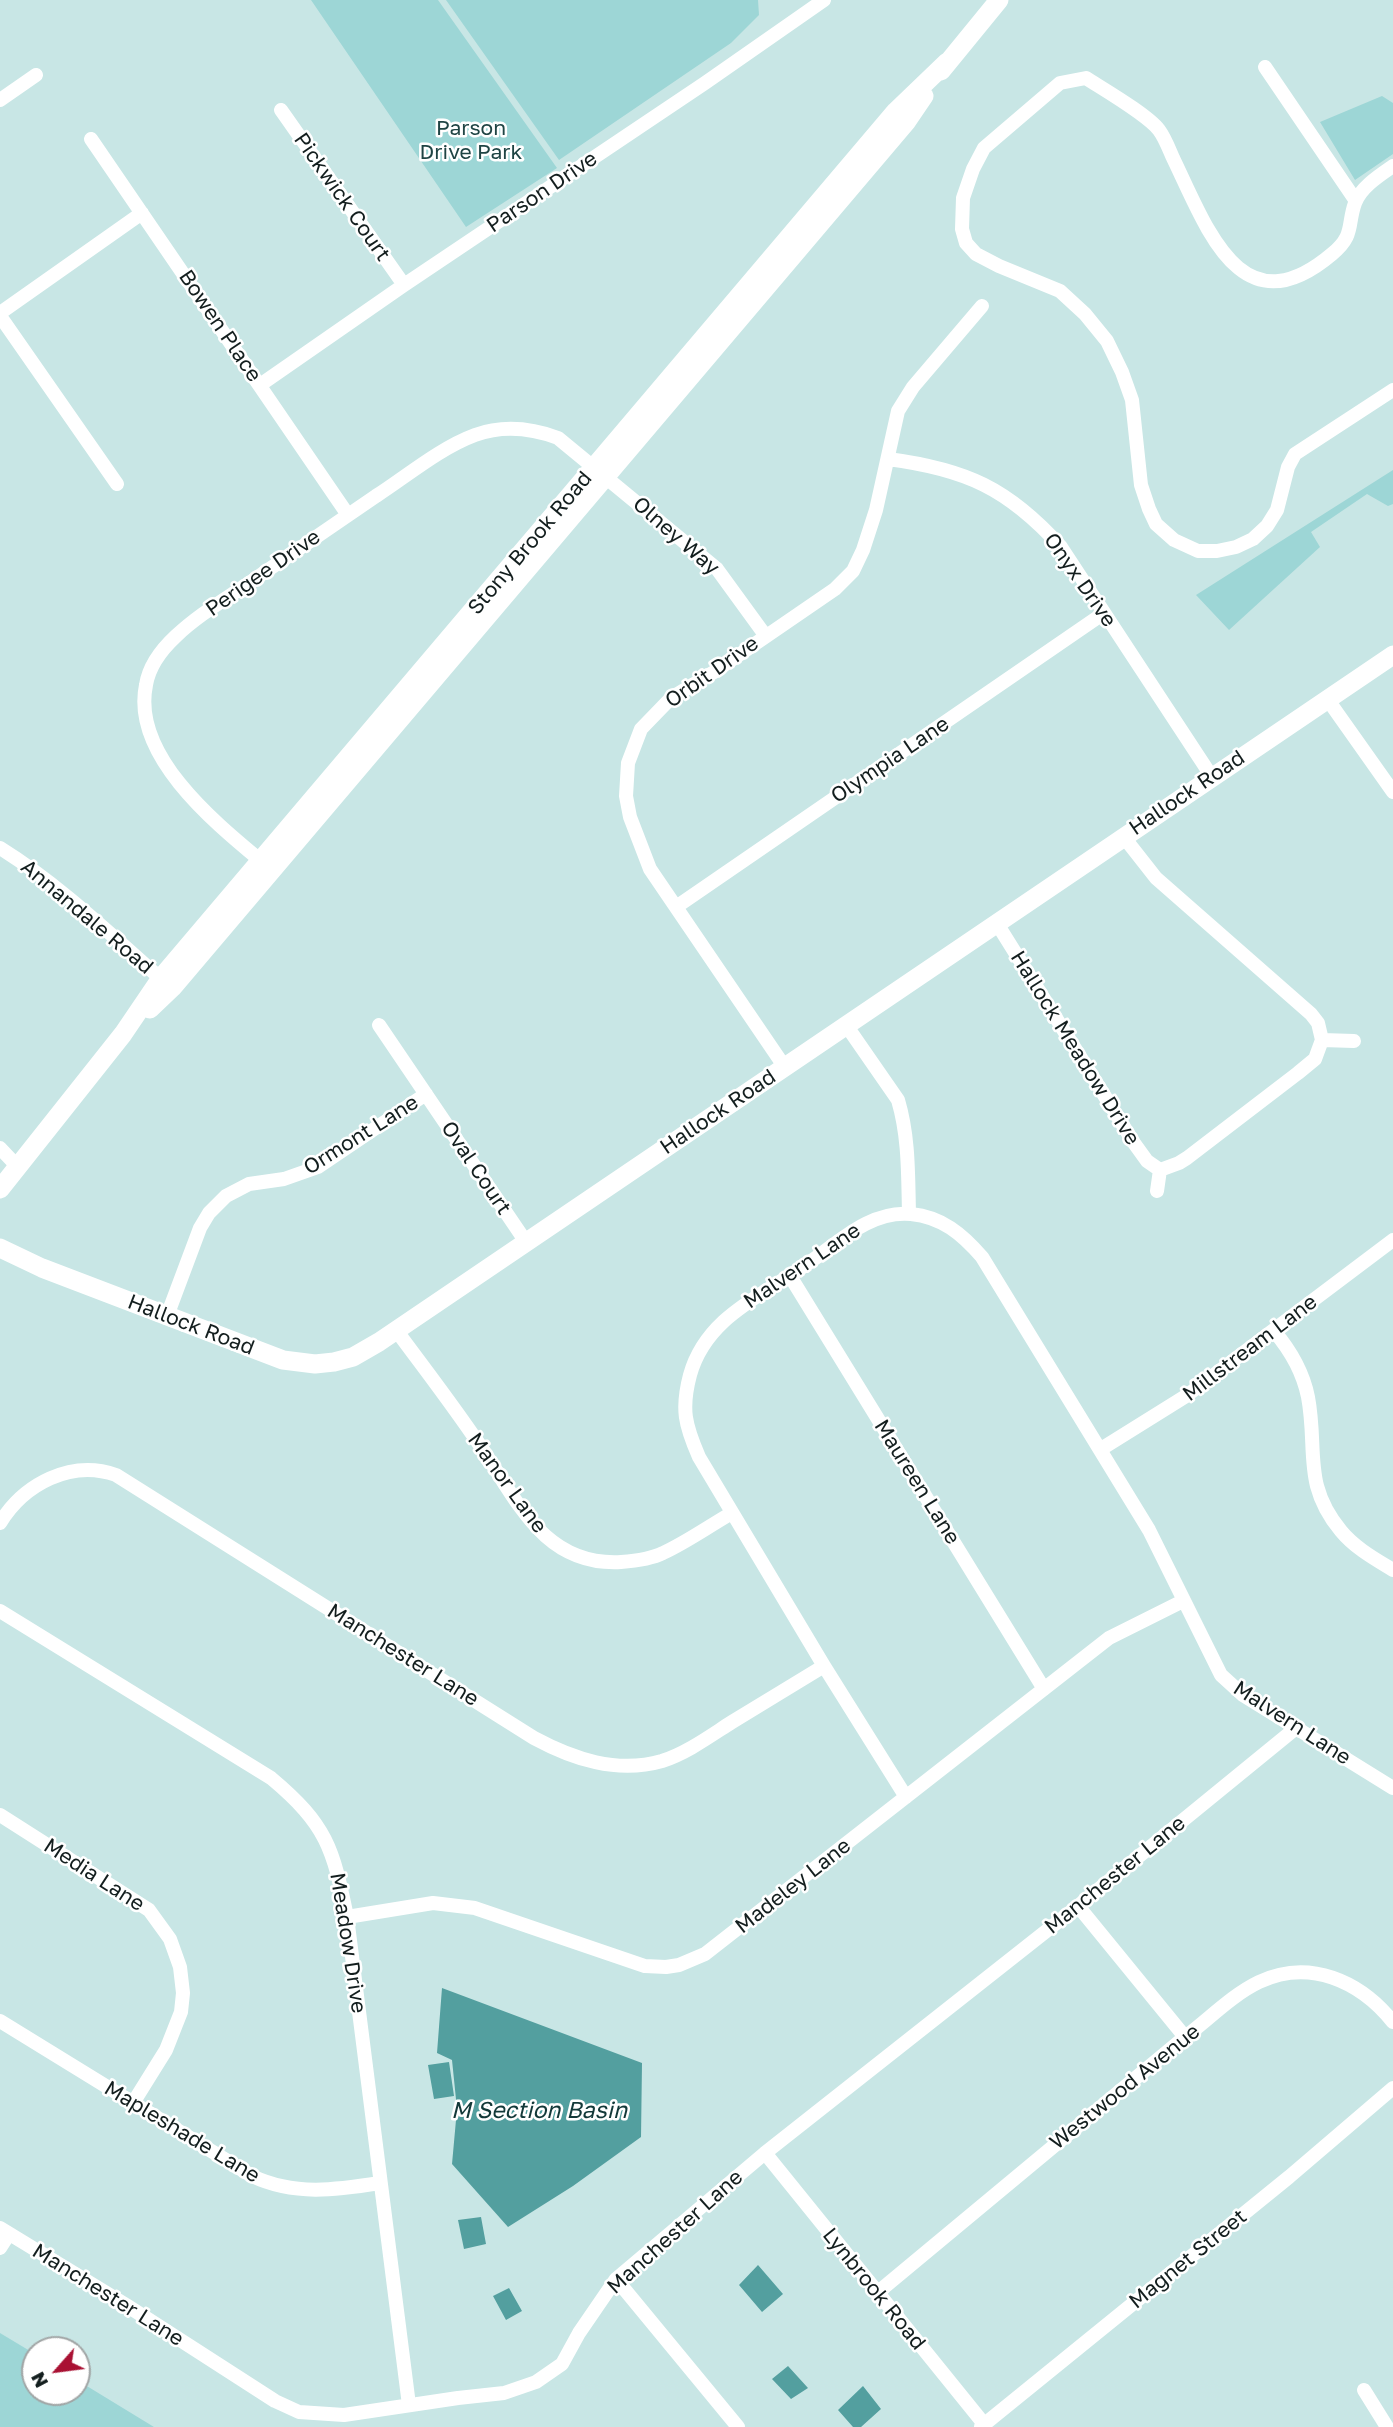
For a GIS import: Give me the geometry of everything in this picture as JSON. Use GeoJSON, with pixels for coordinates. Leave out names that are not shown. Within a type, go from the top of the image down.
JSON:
{"type":"FeatureCollection","features":[{"type":"Feature","properties":{"kind":"street","name":"Parson Drive"},"geometry":{"type":"LineString","coordinates":[[260,385],[824,0]]}},
{"type":"Feature","properties":{"kind":"street","name":"Stony Brook Road"},"geometry":{"type":"LineString","coordinates":[[0,1189],[123,1034],[751,294],[896,111],[947,62],[999,0]]}},
{"type":"Feature","properties":{"kind":"street"},"geometry":{"type":"LineString","coordinates":[[1265,67],[1356,201]]}},
{"type":"Feature","properties":{"kind":"street"},"geometry":{"type":"LineString","coordinates":[[0,100],[36,75]]}},
{"type":"Feature","properties":{"kind":"street"},"geometry":{"type":"LineString","coordinates":[[1393,166],[1370,183],[1356,201],[1349,235],[1333,254],[1293,279],[1276,282],[1248,277],[1231,260],[1209,230],[1159,128],[1086,78],[1060,83],[984,148],[963,198],[962,229],[966,243],[976,254],[999,267],[1060,291],[1085,314],[1107,341],[1132,400],[1141,485],[1149,509],[1156,524],[1174,540],[1198,551],[1236,547],[1253,539],[1267,526],[1278,510],[1288,467],[1295,454],[1393,390]]}},
{"type":"Feature","properties":{"kind":"street","name":"Pickwick Court"},"geometry":{"type":"LineString","coordinates":[[281,110],[404,285]]}},
{"type":"Feature","properties":{"kind":"street","name":"Bowen Place"},"geometry":{"type":"LineString","coordinates":[[91,139],[348,515]]}},
{"type":"Feature","properties":{"kind":"street"},"geometry":{"type":"LineString","coordinates":[[117,484],[0,315],[142,213]]}},
{"type":"Feature","properties":{"kind":"street","name":"Orbit Drive"},"geometry":{"type":"LineString","coordinates":[[784,1066],[650,869],[629,817],[626,796],[627,773],[634,744],[641,729],[671,698],[835,589],[853,571],[870,530],[888,459],[894,420],[903,401],[982,306]]}},
{"type":"Feature","properties":{"kind":"street","name":"Perigee Drive"},"geometry":{"type":"LineString","coordinates":[[266,865],[196,804],[150,735],[145,686],[158,656],[188,625],[449,448],[477,434],[520,428],[541,431],[558,438],[601,471]]}},
{"type":"Feature","properties":{"kind":"street","name":"Onyx Drive"},"geometry":{"type":"LineString","coordinates":[[888,459],[920,463],[978,480],[1018,505],[1061,547],[1212,777]]}},
{"type":"Feature","properties":{"kind":"street","name":"Olney Way"},"geometry":{"type":"LineString","coordinates":[[601,471],[717,569],[765,635]]}},
{"type":"Feature","properties":{"kind":"street","name":"Olympia Lane"},"geometry":{"type":"LineString","coordinates":[[676,907],[1104,613]]}},
{"type":"Feature","properties":{"kind":"street","name":"Hallock Road"},"geometry":{"type":"LineString","coordinates":[[0,1248],[42,1268],[272,1357],[304,1364],[324,1364],[353,1357],[396,1331],[1393,655]]}},
{"type":"Feature","properties":{"kind":"street"},"geometry":{"type":"LineString","coordinates":[[1328,700],[1393,792]]}},
{"type":"Feature","properties":{"kind":"street"},"geometry":{"type":"LineString","coordinates":[[1123,836],[1156,878],[1311,1014],[1318,1023],[1322,1040],[1315,1059],[1298,1073],[1187,1158],[1160,1170],[1157,1191]]}},
{"type":"Feature","properties":{"kind":"street","name":"Annandale Road"},"geometry":{"type":"LineString","coordinates":[[0,848],[21,861],[106,928],[166,983]]}},
{"type":"Feature","properties":{"kind":"street","name":"Hallock Meadow Drive"},"geometry":{"type":"LineString","coordinates":[[996,922],[1134,1143],[1147,1161],[1160,1170]]}},
{"type":"Feature","properties":{"kind":"street","name":"Oval Court"},"geometry":{"type":"LineString","coordinates":[[379,1025],[526,1242]]}},
{"type":"Feature","properties":{"kind":"street"},"geometry":{"type":"LineString","coordinates":[[846,1025],[898,1100],[908,1157],[909,1213]]}},
{"type":"Feature","properties":{"kind":"street"},"geometry":{"type":"LineString","coordinates":[[1322,1040],[1354,1041]]}},
{"type":"Feature","properties":{"kind":"street","name":"Ormont Lane"},"geometry":{"type":"LineString","coordinates":[[167,1316],[200,1228],[209,1213],[226,1196],[249,1184],[284,1179],[318,1167],[426,1094]]}},
{"type":"Feature","properties":{"kind":"street"},"geometry":{"type":"LineString","coordinates":[[0,1148],[17,1166]]}},
{"type":"Feature","properties":{"kind":"street","name":"Malvern Lane"},"geometry":{"type":"LineString","coordinates":[[906,1797],[699,1457],[687,1430],[685,1394],[695,1357],[716,1326],[871,1220],[909,1213],[949,1225],[982,1257],[1149,1530],[1227,1683],[1393,1788]]}},
{"type":"Feature","properties":{"kind":"street","name":"Millstream Lane"},"geometry":{"type":"LineString","coordinates":[[1101,1449],[1158,1416],[1393,1240]]}},
{"type":"Feature","properties":{"kind":"street","name":"Maureen Lane"},"geometry":{"type":"LineString","coordinates":[[790,1276],[1044,1689]]}},
{"type":"Feature","properties":{"kind":"street","name":"Manor Lane"},"geometry":{"type":"LineString","coordinates":[[396,1331],[537,1530],[556,1546],[577,1556],[602,1563],[629,1562],[661,1555],[732,1513]]}},
{"type":"Feature","properties":{"kind":"street"},"geometry":{"type":"LineString","coordinates":[[1274,1331],[1293,1355],[1304,1381],[1311,1412],[1311,1455],[1317,1488],[1323,1503],[1342,1533],[1357,1547],[1393,1570]]}},
{"type":"Feature","properties":{"kind":"street","name":"Manchester Lane"},"geometry":{"type":"LineString","coordinates":[[0,1523],[32,1487],[49,1478],[100,1469],[116,1475],[534,1738],[566,1754],[597,1763],[645,1765],[663,1760],[699,1742],[824,1666]]}},
{"type":"Feature","properties":{"kind":"street","name":"Madeley Lane"},"geometry":{"type":"LineString","coordinates":[[347,1917],[433,1903],[475,1908],[645,1966],[666,1968],[693,1961],[1109,1638],[1183,1601]]}},
{"type":"Feature","properties":{"kind":"street","name":"Meadow Drive"},"geometry":{"type":"LineString","coordinates":[[0,1611],[271,1778],[296,1800],[326,1839],[334,1857],[347,1917],[409,2404]]}},
{"type":"Feature","properties":{"kind":"street","name":"Manchester Lane"},"geometry":{"type":"LineString","coordinates":[[4,2231],[275,2400],[299,2412],[344,2415],[504,2393],[536,2382],[562,2364],[616,2279],[765,2153],[1078,1906],[1296,1728]]}},
{"type":"Feature","properties":{"kind":"street","name":"Media Lane"},"geometry":{"type":"LineString","coordinates":[[0,1815],[149,1910],[170,1939],[180,1967],[183,1993],[181,2012],[166,2050],[132,2103]]}},
{"type":"Feature","properties":{"kind":"street"},"geometry":{"type":"LineString","coordinates":[[1078,1906],[1185,2037]]}},
{"type":"Feature","properties":{"kind":"street","name":"Westwood Avenue"},"geometry":{"type":"LineString","coordinates":[[877,2293],[1246,1989],[1286,1973],[1319,1974],[1358,1988],[1378,2004],[1393,2022]]}},
{"type":"Feature","properties":{"kind":"street","name":"Mapleshade Lane"},"geometry":{"type":"LineString","coordinates":[[0,2021],[252,2176],[270,2184],[303,2191],[380,2183]]}},
{"type":"Feature","properties":{"kind":"street","name":"Magnet Street"},"geometry":{"type":"LineString","coordinates":[[982,2426],[1289,2177],[1393,2088]]}},
{"type":"Feature","properties":{"kind":"street","name":"Lynbrook Road"},"geometry":{"type":"LineString","coordinates":[[765,2153],[982,2426]]}},
{"type":"Feature","properties":{"kind":"street"},"geometry":{"type":"LineString","coordinates":[[0,2248],[4,2231]]}},
{"type":"Feature","properties":{"kind":"street"},"geometry":{"type":"LineString","coordinates":[[616,2279],[738,2427]]}},
{"type":"Feature","properties":{"kind":"street"},"geometry":{"type":"LineString","coordinates":[[1364,2390],[1387,2427]]}},
{"type":"Feature","properties":{"kind":"green space","name":"Parson Drive Park"},"geometry":{"type":"Polygon","coordinates":[[[311,0],[438,0],[557,168],[466,227],[311,0]]]}},
{"type":"Feature","properties":{"kind":"green space"},"geometry":{"type":"Polygon","coordinates":[[[446,0],[758,0],[759,15],[731,43],[559,160],[446,0]]]}},
{"type":"Feature","properties":{"kind":"green space"},"geometry":{"type":"Polygon","coordinates":[[[1382,96],[1393,103],[1393,154],[1355,180],[1320,122],[1382,96]]]}},
{"type":"Feature","properties":{"kind":"green space"},"geometry":{"type":"Polygon","coordinates":[[[1393,470],[1393,504],[1388,506],[1367,494],[1311,532],[1320,547],[1229,630],[1196,595],[1393,470]]]}},
{"type":"Feature","properties":{"kind":"green space"},"geometry":{"type":"Polygon","coordinates":[[[0,2333],[21,2346],[21,2406],[91,2406],[91,2389],[154,2427],[0,2427],[0,2333]]]}},
{"type":"Feature","properties":{"kind":"water","name":"M Section Basin"},"geometry":{"type":"Polygon","coordinates":[[[442,1988],[642,2063],[641,2137],[573,2186],[508,2227],[452,2164],[457,2109],[452,2060],[437,2053],[442,1988]]]}},
{"type":"Feature","properties":{"kind":"water"},"geometry":{"type":"Polygon","coordinates":[[[449,2062],[454,2096],[434,2099],[428,2065],[449,2062]]]}},
{"type":"Feature","properties":{"kind":"water"},"geometry":{"type":"Polygon","coordinates":[[[481,2217],[486,2244],[464,2249],[458,2220],[481,2217]]]}},
{"type":"Feature","properties":{"kind":"water"},"geometry":{"type":"Polygon","coordinates":[[[758,2265],[783,2294],[762,2312],[739,2285],[758,2265]]]}},
{"type":"Feature","properties":{"kind":"water"},"geometry":{"type":"Polygon","coordinates":[[[509,2288],[522,2311],[506,2320],[493,2296],[509,2288]]]}},
{"type":"Feature","properties":{"kind":"water"},"geometry":{"type":"Polygon","coordinates":[[[788,2366],[808,2388],[791,2399],[772,2379],[788,2366]]]}},
{"type":"Feature","properties":{"kind":"water"},"geometry":{"type":"Polygon","coordinates":[[[863,2386],[881,2409],[861,2427],[853,2427],[838,2410],[863,2386]]]}}]}
